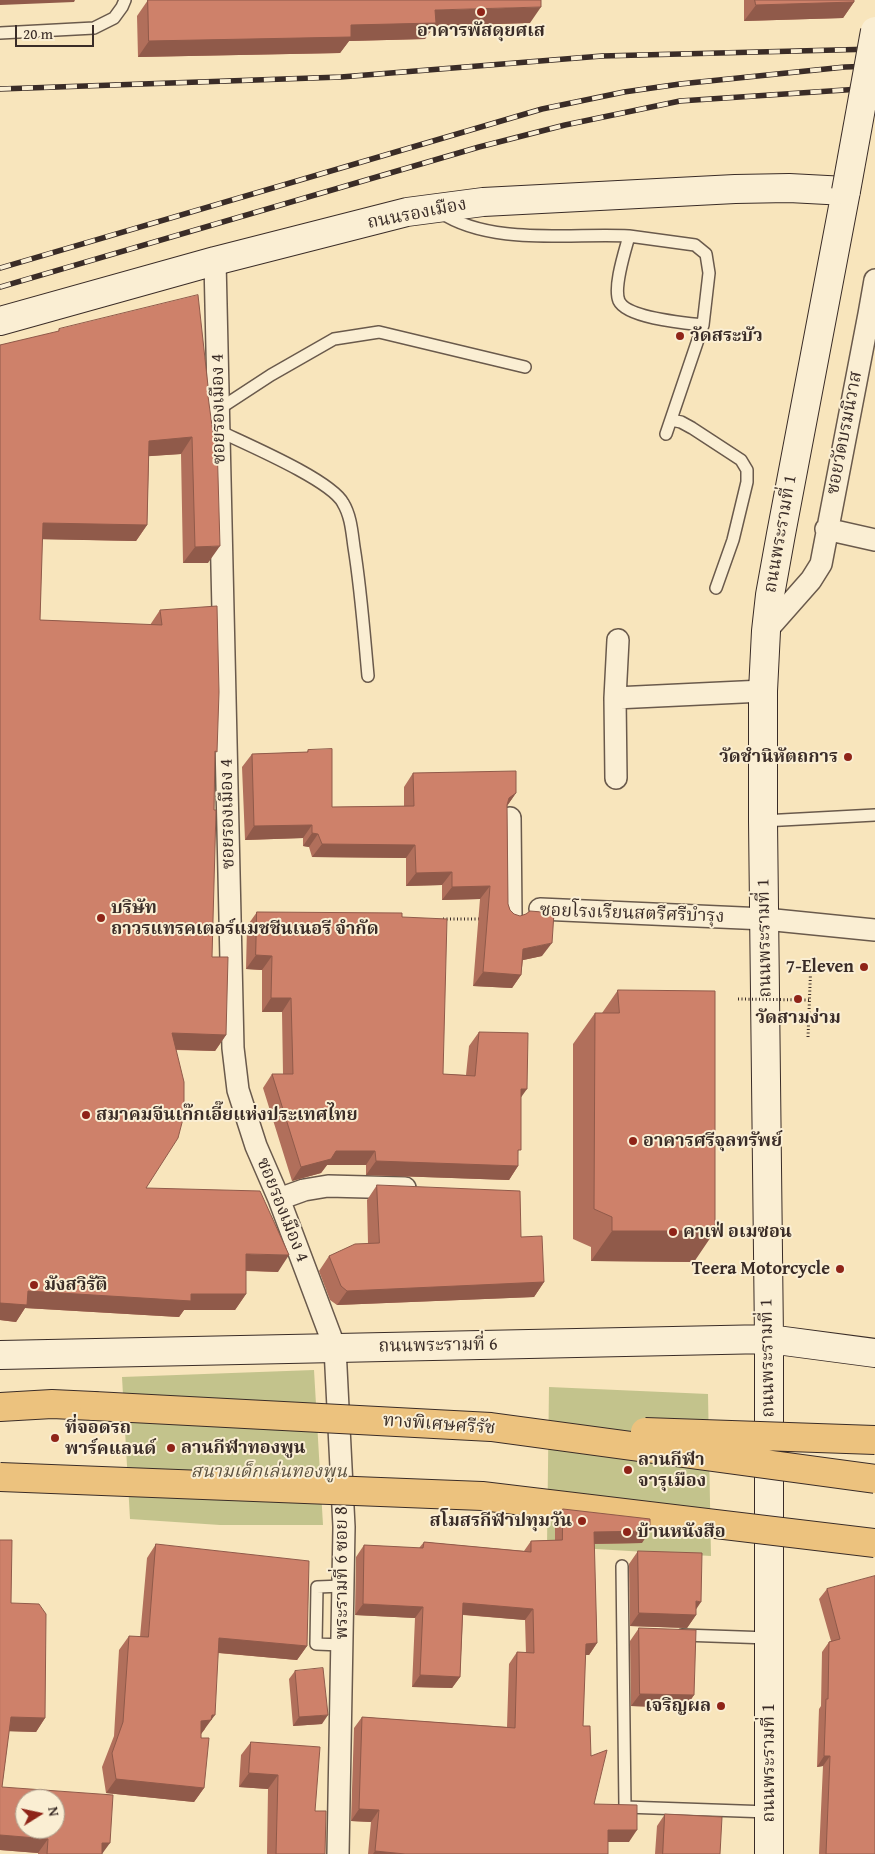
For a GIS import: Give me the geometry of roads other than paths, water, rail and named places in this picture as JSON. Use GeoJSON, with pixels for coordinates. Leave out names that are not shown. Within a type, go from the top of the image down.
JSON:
{"type":"FeatureCollection","features":[{"type":"Feature","properties":{"kind":"highway","name":"ทางพิเศษศรีรัช"},"geometry":{"type":"LineString","coordinates":[[0,1407],[52,1404],[491,1427],[875,1479]]}},
{"type":"Feature","properties":{"kind":"highway"},"geometry":{"type":"LineString","coordinates":[[491,1427],[875,1440]]}},
{"type":"Feature","properties":{"kind":"highway"},"geometry":{"type":"LineString","coordinates":[[0,1476],[482,1496],[875,1543]]}},
{"type":"Feature","properties":{"kind":"main road","name":"ถนนพระรามที่ 1"},"geometry":{"type":"LineString","coordinates":[[770,1854],[769,1339],[763,821],[763,691],[766,631],[770,595],[875,31]]}},
{"type":"Feature","properties":{"kind":"main road","name":"ถนนรองเมือง"},"geometry":{"type":"LineString","coordinates":[[0,321],[215,261],[407,212],[483,202],[735,189],[790,188],[846,191]]}},
{"type":"Feature","properties":{"kind":"main road","name":"ถนนพระรามที่ 6"},"geometry":{"type":"LineString","coordinates":[[0,1355],[769,1339],[875,1353]]}},
{"type":"Feature","properties":{"kind":"street","name":"ซอยรองเมือง 4"},"geometry":{"type":"LineString","coordinates":[[215,261],[232,1048],[238,1090],[256,1146],[279,1199],[334,1348]]}},
{"type":"Feature","properties":{"kind":"street","name":"ซอยวัดบรมนิวาส"},"geometry":{"type":"LineString","coordinates":[[766,631],[811,580],[821,564],[826,529],[872,315],[875,280]]}},
{"type":"Feature","properties":{"kind":"street"},"geometry":{"type":"LineString","coordinates":[[826,529],[875,540]]}},
{"type":"Feature","properties":{"kind":"street"},"geometry":{"type":"LineString","coordinates":[[616,778],[615,698],[618,640]]}},
{"type":"Feature","properties":{"kind":"street"},"geometry":{"type":"LineString","coordinates":[[615,698],[763,691]]}},
{"type":"Feature","properties":{"kind":"street"},"geometry":{"type":"LineString","coordinates":[[510,818],[511,917]]}},
{"type":"Feature","properties":{"kind":"street","name":"ซอยโรงเรียนสตรีศรีบำรุง"},"geometry":{"type":"LineString","coordinates":[[540,909],[765,919],[875,930]]}},
{"type":"Feature","properties":{"kind":"street"},"geometry":{"type":"LineString","coordinates":[[279,1199],[304,1190],[328,1186],[423,1189]]}},
{"type":"Feature","properties":{"kind":"street","name":"พระรามที่ 6 ซอย 8"},"geometry":{"type":"LineString","coordinates":[[334,1348],[344,1527],[338,1854]]}},
{"type":"Feature","properties":{"kind":"lane"},"geometry":{"type":"LineString","coordinates":[[0,33],[94,28],[114,18],[122,8],[125,0]]}},
{"type":"Feature","properties":{"kind":"lane"},"geometry":{"type":"LineString","coordinates":[[434,208],[452,221],[481,230],[535,236],[629,236],[695,245],[706,254],[709,273],[703,325],[666,434]]}},
{"type":"Feature","properties":{"kind":"lane"},"geometry":{"type":"LineString","coordinates":[[629,236],[617,287],[619,301],[628,310],[667,320],[703,325]]}},
{"type":"Feature","properties":{"kind":"lane"},"geometry":{"type":"LineString","coordinates":[[219,409],[294,361],[334,339],[363,334],[379,332],[525,367]]}},
{"type":"Feature","properties":{"kind":"lane"},"geometry":{"type":"LineString","coordinates":[[671,420],[681,422],[692,428],[741,460],[747,470],[747,482],[733,540],[716,588]]}},
{"type":"Feature","properties":{"kind":"lane"},"geometry":{"type":"LineString","coordinates":[[219,431],[292,466],[329,487],[343,502],[350,524],[357,566],[368,676]]}},
{"type":"Feature","properties":{"kind":"lane"},"geometry":{"type":"LineString","coordinates":[[763,821],[875,815]]}},
{"type":"Feature","properties":{"kind":"lane"},"geometry":{"type":"LineString","coordinates":[[622,1566],[627,1633],[625,1807],[769,1812]]}},
{"type":"Feature","properties":{"kind":"lane"},"geometry":{"type":"LineString","coordinates":[[673,1635],[769,1638]]}},
{"type":"Feature","properties":{"kind":"railway"},"geometry":{"type":"LineString","coordinates":[[0,89],[341,77],[602,56],[875,49]]}},
{"type":"Feature","properties":{"kind":"railway"},"geometry":{"type":"LineString","coordinates":[[0,268],[542,109],[624,92],[680,84],[845,67],[875,66]]}},
{"type":"Feature","properties":{"kind":"railway"},"geometry":{"type":"LineString","coordinates":[[0,287],[479,147],[565,125],[680,101],[875,88]]}},
{"type":"Feature","properties":{"kind":"place","name":"อาคารพัสดุยศเส"},"geometry":{"type":"Point","coordinates":[481,12]}},
{"type":"Feature","properties":{"kind":"place","name":"วัดสระบัว"},"geometry":{"type":"Point","coordinates":[680,336]}},
{"type":"Feature","properties":{"kind":"place","name":"วัดชำนิหัตถการ"},"geometry":{"type":"Point","coordinates":[848,757]}},
{"type":"Feature","properties":{"kind":"place","name":"บริษัท ถาวรแทรคเตอร์แมชชีนเนอรี จำกัด"},"geometry":{"type":"Point","coordinates":[101,918]}},
{"type":"Feature","properties":{"kind":"place","name":"7-Eleven"},"geometry":{"type":"Point","coordinates":[864,967]}},
{"type":"Feature","properties":{"kind":"place","name":"วัดสามง่าม"},"geometry":{"type":"Point","coordinates":[798,999]}},
{"type":"Feature","properties":{"kind":"place","name":"สมาคมจีนเก๊กเอี๊ยแห่งประเทศไทย"},"geometry":{"type":"Point","coordinates":[86,1115]}},
{"type":"Feature","properties":{"kind":"place","name":"อาคารศรีจุลทรัพย์"},"geometry":{"type":"Point","coordinates":[633,1141]}},
{"type":"Feature","properties":{"kind":"place","name":"คาเฟ่ อเมซอน"},"geometry":{"type":"Point","coordinates":[673,1232]}},
{"type":"Feature","properties":{"kind":"place","name":"Teera Motorcycle"},"geometry":{"type":"Point","coordinates":[840,1269]}},
{"type":"Feature","properties":{"kind":"place","name":"มังสวิรัติ"},"geometry":{"type":"Point","coordinates":[34,1285]}},
{"type":"Feature","properties":{"kind":"place","name":"ที่จอดรถ พาร์คแลนด์"},"geometry":{"type":"Point","coordinates":[55,1438]}},
{"type":"Feature","properties":{"kind":"place","name":"ลานกีฬาทองพูน"},"geometry":{"type":"Point","coordinates":[171,1448]}},
{"type":"Feature","properties":{"kind":"place","name":"ลานกีฬา จารุเมือง"},"geometry":{"type":"Point","coordinates":[628,1470]}},
{"type":"Feature","properties":{"kind":"place","name":"สโมสรกีฬาปทุมวัน"},"geometry":{"type":"Point","coordinates":[582,1521]}},
{"type":"Feature","properties":{"kind":"place","name":"บ้านหนังสือ"},"geometry":{"type":"Point","coordinates":[627,1532]}},
{"type":"Feature","properties":{"kind":"place","name":"เจริญผล"},"geometry":{"type":"Point","coordinates":[721,1706]}},
{"type":"Feature","properties":{"kind":"park label","name":"สนามเด็กเล่นทองพูน"},"geometry":{"type":"Point","coordinates":[269,1472]}}]}
